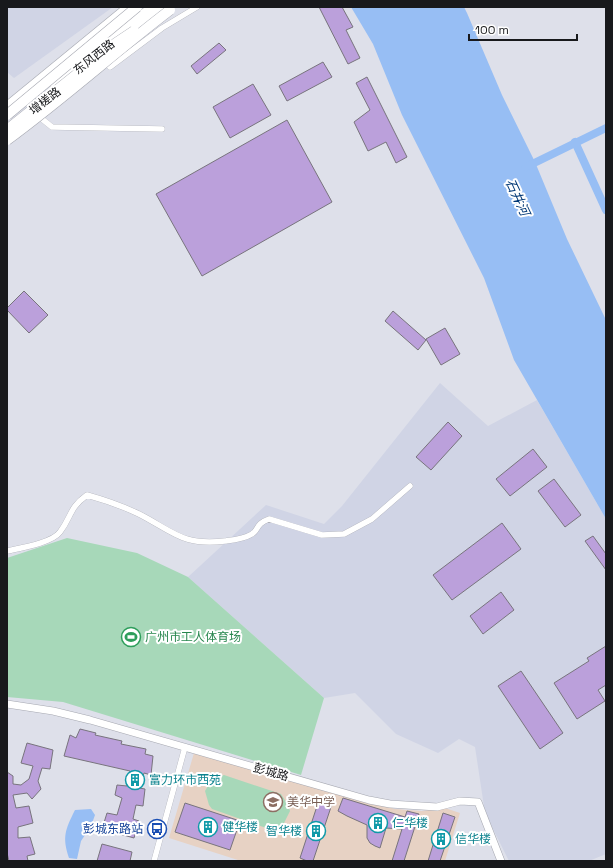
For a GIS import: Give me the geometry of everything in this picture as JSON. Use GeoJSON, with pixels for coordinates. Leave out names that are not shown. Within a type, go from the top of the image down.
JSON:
{"type":"FeatureCollection","features":[{"type":"Feature","properties":{"kind":"highway"},"geometry":{"type":"LineString","coordinates":[[7,108],[129,7]]}},
{"type":"Feature","properties":{"kind":"highway","name":"增槎路"},"geometry":{"type":"LineString","coordinates":[[7,115],[54,79],[137,7]]}},
{"type":"Feature","properties":{"kind":"highway"},"geometry":{"type":"LineString","coordinates":[[7,140],[51,108],[170,8]]}},
{"type":"Feature","properties":{"kind":"highway","name":"增槎路"},"geometry":{"type":"LineString","coordinates":[[7,130],[125,36],[170,8]]}},
{"type":"Feature","properties":{"kind":"main road","name":"东风西路"},"geometry":{"type":"LineString","coordinates":[[7,108],[126,16],[142,7]]}},
{"type":"Feature","properties":{"kind":"main road"},"geometry":{"type":"LineString","coordinates":[[7,119],[54,79],[152,7]]}},
{"type":"Feature","properties":{"kind":"main road","name":"东风西路"},"geometry":{"type":"LineString","coordinates":[[7,124],[139,22],[170,8]]}},
{"type":"Feature","properties":{"kind":"main road"},"geometry":{"type":"LineString","coordinates":[[7,134],[102,59],[124,40],[139,22]]}},
{"type":"Feature","properties":{"kind":"main road"},"geometry":{"type":"LineString","coordinates":[[36,86],[54,79]]}},
{"type":"Feature","properties":{"kind":"main road"},"geometry":{"type":"LineString","coordinates":[[35,113],[42,97]]}},
{"type":"Feature","properties":{"kind":"street"},"geometry":{"type":"LineString","coordinates":[[102,59],[110,67],[157,32],[197,7]]}},
{"type":"Feature","properties":{"kind":"street"},"geometry":{"type":"LineString","coordinates":[[35,113],[52,127],[162,129]]}},
{"type":"Feature","properties":{"kind":"street"},"geometry":{"type":"LineString","coordinates":[[7,551],[40,543],[59,534],[75,504],[87,495],[107,500],[133,512],[179,537],[191,541],[209,543],[232,540],[252,534],[260,522],[269,519],[322,535],[344,534],[372,519],[410,486]]}},
{"type":"Feature","properties":{"kind":"street","name":"彭城路"},"geometry":{"type":"LineString","coordinates":[[7,704],[71,715],[334,791],[390,804],[437,807],[460,801],[478,802],[498,860]]}},
{"type":"Feature","properties":{"kind":"street"},"geometry":{"type":"LineString","coordinates":[[154,861],[184,747]]}},
{"type":"Feature","properties":{"kind":"shaded area"},"geometry":{"type":"Polygon","coordinates":[[[7,7],[113,7],[14,78],[7,72],[7,7]]]}},
{"type":"Feature","properties":{"kind":"shaded area"},"geometry":{"type":"Polygon","coordinates":[[[440,383],[488,426],[537,400],[606,519],[606,854],[589,861],[509,861],[485,813],[475,747],[459,739],[438,753],[396,734],[355,693],[324,698],[188,577],[266,505],[324,524],[342,506],[440,383]]]}},
{"type":"Feature","properties":{"kind":"shaded area","name":"美华中学"},"geometry":{"type":"Polygon","coordinates":[[[194,753],[395,809],[422,811],[445,808],[460,813],[445,861],[241,861],[169,838],[194,753]]]}},
{"type":"Feature","properties":{"kind":"green space","name":"广州市工人体育场"},"geometry":{"type":"Polygon","coordinates":[[[67,538],[137,553],[188,577],[324,698],[301,775],[63,702],[7,697],[7,558],[67,538]]]}},
{"type":"Feature","properties":{"kind":"green space"},"geometry":{"type":"Polygon","coordinates":[[[224,775],[281,794],[290,811],[283,825],[272,830],[212,809],[209,805],[205,791],[212,779],[224,775]]]}},
{"type":"Feature","properties":{"kind":"water","name":"石井河"},"geometry":{"type":"Polygon","coordinates":[[[351,7],[464,7],[467,13],[502,95],[535,162],[567,239],[606,320],[606,519],[514,360],[484,278],[402,115],[373,44],[351,7]]]}},
{"type":"Feature","properties":{"kind":"water"},"geometry":{"type":"Polygon","coordinates":[[[91,809],[95,815],[91,826],[81,841],[77,859],[69,858],[65,839],[69,823],[75,810],[91,809]]]}},
{"type":"Feature","properties":{"kind":"building"},"geometry":{"type":"Polygon","coordinates":[[[319,7],[342,7],[353,27],[346,30],[360,58],[348,64],[319,7]]]}},
{"type":"Feature","properties":{"kind":"building"},"geometry":{"type":"Polygon","coordinates":[[[219,43],[226,50],[197,74],[191,66],[219,43]]]}},
{"type":"Feature","properties":{"kind":"building"},"geometry":{"type":"Polygon","coordinates":[[[323,62],[332,77],[287,101],[279,86],[323,62]]]}},
{"type":"Feature","properties":{"kind":"building"},"geometry":{"type":"Polygon","coordinates":[[[367,77],[407,157],[396,163],[386,142],[368,151],[354,122],[370,110],[356,83],[367,77]]]}},
{"type":"Feature","properties":{"kind":"building"},"geometry":{"type":"Polygon","coordinates":[[[253,84],[271,115],[230,138],[213,107],[253,84]]]}},
{"type":"Feature","properties":{"kind":"building"},"geometry":{"type":"Polygon","coordinates":[[[287,120],[332,202],[202,276],[156,194],[287,120]]]}},
{"type":"Feature","properties":{"kind":"building"},"geometry":{"type":"Polygon","coordinates":[[[24,291],[48,315],[29,333],[7,310],[7,308],[24,291]]]}},
{"type":"Feature","properties":{"kind":"building"},"geometry":{"type":"Polygon","coordinates":[[[393,311],[426,340],[418,350],[385,321],[393,311]]]}},
{"type":"Feature","properties":{"kind":"building"},"geometry":{"type":"Polygon","coordinates":[[[445,328],[460,354],[441,365],[426,339],[445,328]]]}},
{"type":"Feature","properties":{"kind":"building"},"geometry":{"type":"Polygon","coordinates":[[[448,422],[462,436],[431,470],[416,457],[448,422]]]}},
{"type":"Feature","properties":{"kind":"building"},"geometry":{"type":"Polygon","coordinates":[[[533,449],[547,467],[510,496],[496,479],[533,449]]]}},
{"type":"Feature","properties":{"kind":"building"},"geometry":{"type":"Polygon","coordinates":[[[554,479],[581,515],[565,527],[538,491],[554,479]]]}},
{"type":"Feature","properties":{"kind":"building"},"geometry":{"type":"Polygon","coordinates":[[[502,523],[521,549],[452,600],[433,575],[502,523]]]}},
{"type":"Feature","properties":{"kind":"building"},"geometry":{"type":"Polygon","coordinates":[[[593,536],[606,554],[606,570],[585,541],[593,536]]]}},
{"type":"Feature","properties":{"kind":"building"},"geometry":{"type":"Polygon","coordinates":[[[501,592],[514,610],[483,634],[470,616],[501,592]]]}},
{"type":"Feature","properties":{"kind":"building"},"geometry":{"type":"Polygon","coordinates":[[[606,646],[606,685],[598,690],[605,701],[577,719],[554,683],[589,661],[587,658],[606,646]]]}},
{"type":"Feature","properties":{"kind":"building"},"geometry":{"type":"Polygon","coordinates":[[[521,671],[563,733],[540,749],[498,686],[521,671]]]}},
{"type":"Feature","properties":{"kind":"building","name":"富力环市西苑"},"geometry":{"type":"Polygon","coordinates":[[[80,729],[96,733],[95,735],[122,741],[121,744],[146,749],[145,754],[153,756],[151,775],[144,773],[139,788],[145,789],[143,806],[136,805],[133,819],[139,821],[134,838],[102,829],[107,813],[117,815],[122,798],[115,795],[117,785],[127,786],[130,771],[64,756],[70,735],[76,738],[80,729]]]}},
{"type":"Feature","properties":{"kind":"building"},"geometry":{"type":"Polygon","coordinates":[[[27,743],[53,750],[50,769],[42,768],[38,781],[41,789],[32,799],[27,793],[13,795],[16,808],[29,806],[33,823],[18,827],[18,838],[30,837],[35,854],[27,856],[28,861],[9,861],[7,853],[7,772],[13,776],[13,784],[21,785],[29,779],[33,766],[21,763],[27,743]]]}},
{"type":"Feature","properties":{"kind":"building","name":"仁华楼"},"geometry":{"type":"Polygon","coordinates":[[[343,798],[405,817],[407,811],[419,814],[404,861],[392,861],[402,829],[386,828],[380,848],[375,846],[370,843],[367,838],[367,825],[338,811],[343,798]]]}},
{"type":"Feature","properties":{"kind":"building","name":"智华楼"},"geometry":{"type":"Polygon","coordinates":[[[319,800],[332,804],[313,861],[307,861],[300,858],[319,800]]]}},
{"type":"Feature","properties":{"kind":"building","name":"健华楼"},"geometry":{"type":"Polygon","coordinates":[[[185,803],[240,821],[230,850],[175,832],[185,803]]]}},
{"type":"Feature","properties":{"kind":"building","name":"信华楼"},"geometry":{"type":"Polygon","coordinates":[[[443,813],[455,817],[440,861],[428,861],[443,813]]]}},
{"type":"Feature","properties":{"kind":"building"},"geometry":{"type":"Polygon","coordinates":[[[102,844],[132,852],[130,861],[97,861],[102,844]]]}},
{"type":"Feature","properties":{"kind":"waterway"},"geometry":{"type":"LineString","coordinates":[[526,167],[606,128]]}},
{"type":"Feature","properties":{"kind":"waterway"},"geometry":{"type":"LineString","coordinates":[[575,142],[606,210]]}},
{"type":"Feature","properties":{"kind":"place","name":"广州市工人体育场"},"geometry":{"type":"Point","coordinates":[131,637]}},
{"type":"Feature","properties":{"kind":"place","name":"富力环市西苑"},"geometry":{"type":"Point","coordinates":[135,780]}},
{"type":"Feature","properties":{"kind":"place","name":"美华中学"},"geometry":{"type":"Point","coordinates":[273,802]}},
{"type":"Feature","properties":{"kind":"place","name":"仁华楼"},"geometry":{"type":"Point","coordinates":[378,823]}},
{"type":"Feature","properties":{"kind":"place","name":"健华楼"},"geometry":{"type":"Point","coordinates":[208,827]}},
{"type":"Feature","properties":{"kind":"place","name":"彭城东路站"},"geometry":{"type":"Point","coordinates":[157,829]}},
{"type":"Feature","properties":{"kind":"place","name":"智华楼"},"geometry":{"type":"Point","coordinates":[316,831]}},
{"type":"Feature","properties":{"kind":"place","name":"信华楼"},"geometry":{"type":"Point","coordinates":[441,839]}}]}
